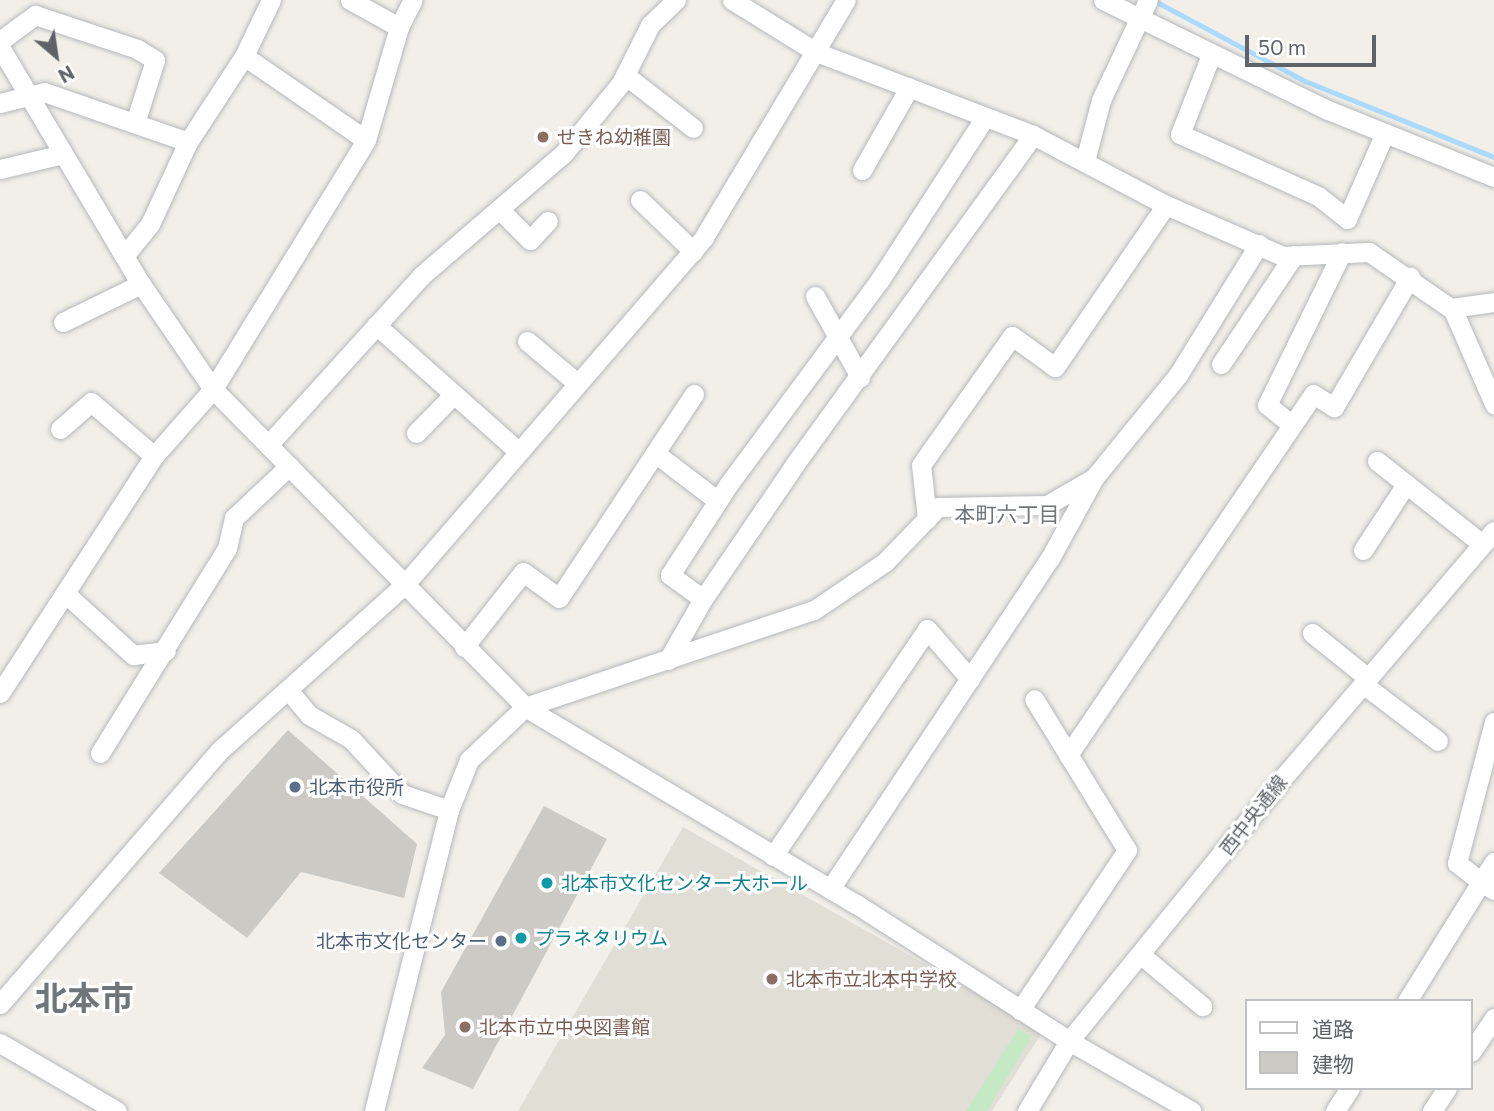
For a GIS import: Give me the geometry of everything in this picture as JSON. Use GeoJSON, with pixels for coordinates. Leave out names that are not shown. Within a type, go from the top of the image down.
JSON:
{"type":"FeatureCollection","features":[{"type":"Feature","properties":{"kind":"street"},"geometry":{"type":"LineString","coordinates":[[124,256],[150,224],[188,142],[244,56],[271,0]]}},
{"type":"Feature","properties":{"kind":"street"},"geometry":{"type":"LineString","coordinates":[[350,0],[398,27]]}},
{"type":"Feature","properties":{"kind":"street"},"geometry":{"type":"LineString","coordinates":[[0,693],[154,456],[213,389],[366,140],[398,27],[412,0]]}},
{"type":"Feature","properties":{"kind":"street"},"geometry":{"type":"LineString","coordinates":[[268,445],[421,276],[564,153],[625,75],[650,25],[676,0]]}},
{"type":"Feature","properties":{"kind":"street"},"geometry":{"type":"LineString","coordinates":[[732,0],[816,52],[1033,135],[1166,205],[1283,256],[1369,252],[1410,277],[1451,308],[1494,404]]}},
{"type":"Feature","properties":{"kind":"street"},"geometry":{"type":"LineString","coordinates":[[0,1003],[219,751],[289,691],[405,584],[693,251],[846,0]]}},
{"type":"Feature","properties":{"kind":"street"},"geometry":{"type":"LineString","coordinates":[[1103,0],[1143,8],[1211,55],[1385,133],[1494,177]]}},
{"type":"Feature","properties":{"kind":"street"},"geometry":{"type":"LineString","coordinates":[[1084,161],[1101,100],[1143,8]]}},
{"type":"Feature","properties":{"kind":"street"},"geometry":{"type":"LineString","coordinates":[[0,41],[35,15],[137,49],[155,60],[135,123]]}},
{"type":"Feature","properties":{"kind":"street"},"geometry":{"type":"LineString","coordinates":[[0,47],[141,284],[213,389],[525,707],[830,889],[1069,1041],[1191,1111]]}},
{"type":"Feature","properties":{"kind":"street"},"geometry":{"type":"LineString","coordinates":[[1211,55],[1180,134],[1318,196],[1347,219],[1385,133]]}},
{"type":"Feature","properties":{"kind":"street"},"geometry":{"type":"LineString","coordinates":[[244,56],[366,140]]}},
{"type":"Feature","properties":{"kind":"street"},"geometry":{"type":"LineString","coordinates":[[625,75],[693,128]]}},
{"type":"Feature","properties":{"kind":"street"},"geometry":{"type":"LineString","coordinates":[[862,170],[909,88]]}},
{"type":"Feature","properties":{"kind":"street"},"geometry":{"type":"LineString","coordinates":[[0,103],[30,98],[44,92],[188,142]]}},
{"type":"Feature","properties":{"kind":"street"},"geometry":{"type":"LineString","coordinates":[[703,599],[670,575],[718,501],[879,281],[985,117]]}},
{"type":"Feature","properties":{"kind":"street"},"geometry":{"type":"LineString","coordinates":[[668,660],[703,599],[1033,135]]}},
{"type":"Feature","properties":{"kind":"street"},"geometry":{"type":"LineString","coordinates":[[0,169],[63,154]]}},
{"type":"Feature","properties":{"kind":"street"},"geometry":{"type":"LineString","coordinates":[[640,200],[693,251]]}},
{"type":"Feature","properties":{"kind":"street"},"geometry":{"type":"LineString","coordinates":[[927,519],[922,465],[1012,336],[1055,367],[1166,205]]}},
{"type":"Feature","properties":{"kind":"street"},"geometry":{"type":"LineString","coordinates":[[499,209],[530,240],[548,221]]}},
{"type":"Feature","properties":{"kind":"street"},"geometry":{"type":"LineString","coordinates":[[830,889],[1050,558],[1094,478],[1178,375],[1259,244]]}},
{"type":"Feature","properties":{"kind":"street"},"geometry":{"type":"LineString","coordinates":[[1292,425],[1267,405],[1342,252]]}},
{"type":"Feature","properties":{"kind":"street"},"geometry":{"type":"LineString","coordinates":[[1221,364],[1294,255]]}},
{"type":"Feature","properties":{"kind":"street"},"geometry":{"type":"LineString","coordinates":[[1068,755],[1313,394],[1334,407],[1410,277]]}},
{"type":"Feature","properties":{"kind":"street"},"geometry":{"type":"LineString","coordinates":[[63,322],[141,284]]}},
{"type":"Feature","properties":{"kind":"street"},"geometry":{"type":"LineString","coordinates":[[815,296],[860,377]]}},
{"type":"Feature","properties":{"kind":"street"},"geometry":{"type":"LineString","coordinates":[[1451,308],[1494,302]]}},
{"type":"Feature","properties":{"kind":"street"},"geometry":{"type":"LineString","coordinates":[[376,325],[518,451]]}},
{"type":"Feature","properties":{"kind":"street"},"geometry":{"type":"LineString","coordinates":[[527,341],[577,383]]}},
{"type":"Feature","properties":{"kind":"street"},"geometry":{"type":"LineString","coordinates":[[416,433],[454,394]]}},
{"type":"Feature","properties":{"kind":"street"},"geometry":{"type":"LineString","coordinates":[[464,647],[523,572],[559,598],[694,394]]}},
{"type":"Feature","properties":{"kind":"street"},"geometry":{"type":"LineString","coordinates":[[60,429],[91,402],[154,456]]}},
{"type":"Feature","properties":{"kind":"street"},"geometry":{"type":"LineString","coordinates":[[654,453],[718,501]]}},
{"type":"Feature","properties":{"kind":"street"},"geometry":{"type":"LineString","coordinates":[[1377,461],[1406,484],[1488,538]]}},
{"type":"Feature","properties":{"kind":"street"},"geometry":{"type":"LineString","coordinates":[[100,753],[166,651],[227,548],[234,518],[289,466]]}},
{"type":"Feature","properties":{"kind":"street"},"geometry":{"type":"LineString","coordinates":[[374,1111],[449,810],[470,760],[525,707],[814,610],[885,562],[938,507],[1047,505],[1094,478]]}},
{"type":"Feature","properties":{"kind":"street"},"geometry":{"type":"LineString","coordinates":[[1363,550],[1406,484]]}},
{"type":"Feature","properties":{"kind":"street","name":"西中央通線"},"geometry":{"type":"LineString","coordinates":[[1027,1111],[1069,1041],[1366,681],[1488,538]]}},
{"type":"Feature","properties":{"kind":"street"},"geometry":{"type":"LineString","coordinates":[[66,594],[133,655],[166,651]]}},
{"type":"Feature","properties":{"kind":"street"},"geometry":{"type":"LineString","coordinates":[[773,856],[927,629],[970,679]]}},
{"type":"Feature","properties":{"kind":"street"},"geometry":{"type":"LineString","coordinates":[[1312,633],[1438,741]]}},
{"type":"Feature","properties":{"kind":"street"},"geometry":{"type":"LineString","coordinates":[[289,691],[309,715],[351,739],[402,794],[449,810]]}},
{"type":"Feature","properties":{"kind":"street"},"geometry":{"type":"LineString","coordinates":[[1020,1010],[1127,850],[1034,699]]}},
{"type":"Feature","properties":{"kind":"street"},"geometry":{"type":"LineString","coordinates":[[1488,886],[1457,863],[1494,722]]}},
{"type":"Feature","properties":{"kind":"street"},"geometry":{"type":"LineString","coordinates":[[1408,999],[1488,886],[1494,862]]}},
{"type":"Feature","properties":{"kind":"street"},"geometry":{"type":"LineString","coordinates":[[1140,955],[1202,1006]]}},
{"type":"Feature","properties":{"kind":"street"},"geometry":{"type":"LineString","coordinates":[[1473,1049],[1494,1018]]}},
{"type":"Feature","properties":{"kind":"street"},"geometry":{"type":"LineString","coordinates":[[0,1043],[117,1111]]}},
{"type":"Feature","properties":{"kind":"street"},"geometry":{"type":"LineString","coordinates":[[1335,1111],[1349,1090]]}},
{"type":"Feature","properties":{"kind":"street"},"geometry":{"type":"LineString","coordinates":[[1432,1111],[1446,1090]]}},
{"type":"Feature","properties":{"kind":"shaded area","name":"北本市立北本中学校"},"geometry":{"type":"Polygon","coordinates":[[[683,827],[1043,1031],[992,1111],[518,1111],[683,827]]]}},
{"type":"Feature","properties":{"kind":"green space"},"geometry":{"type":"Polygon","coordinates":[[[1018,1029],[1032,1036],[987,1111],[966,1111],[1018,1029]]]}},
{"type":"Feature","properties":{"kind":"building","name":"北本市役所"},"geometry":{"type":"Polygon","coordinates":[[[288,730],[417,844],[404,898],[301,872],[247,938],[159,873],[288,730]]]}},
{"type":"Feature","properties":{"kind":"building"},"geometry":{"type":"Polygon","coordinates":[[[544,806],[607,839],[473,1089],[422,1068],[445,1035],[441,992],[544,806]]]}},
{"type":"Feature","properties":{"kind":"waterway"},"geometry":{"type":"LineString","coordinates":[[1153,0],[1305,81],[1494,157]]}},
{"type":"Feature","properties":{"kind":"place","name":"せきね幼稚園"},"geometry":{"type":"Point","coordinates":[543,137]}},
{"type":"Feature","properties":{"kind":"place","name":"北本市役所"},"geometry":{"type":"Point","coordinates":[295,787]}},
{"type":"Feature","properties":{"kind":"place","name":"北本市文化センター大ホール"},"geometry":{"type":"Point","coordinates":[547,883]}},
{"type":"Feature","properties":{"kind":"place","name":"プラネタリウム"},"geometry":{"type":"Point","coordinates":[521,938]}},
{"type":"Feature","properties":{"kind":"place","name":"北本市文化センター"},"geometry":{"type":"Point","coordinates":[501,941]}},
{"type":"Feature","properties":{"kind":"place","name":"北本市立北本中学校"},"geometry":{"type":"Point","coordinates":[772,979]}},
{"type":"Feature","properties":{"kind":"place","name":"北本市立中央図書館"},"geometry":{"type":"Point","coordinates":[465,1027]}},
{"type":"Feature","properties":{"kind":"district","name":"本町六丁目"},"geometry":{"type":"Point","coordinates":[1007,514]}},
{"type":"Feature","properties":{"kind":"district","name":"北本市"},"geometry":{"type":"Point","coordinates":[84,997]}}]}
